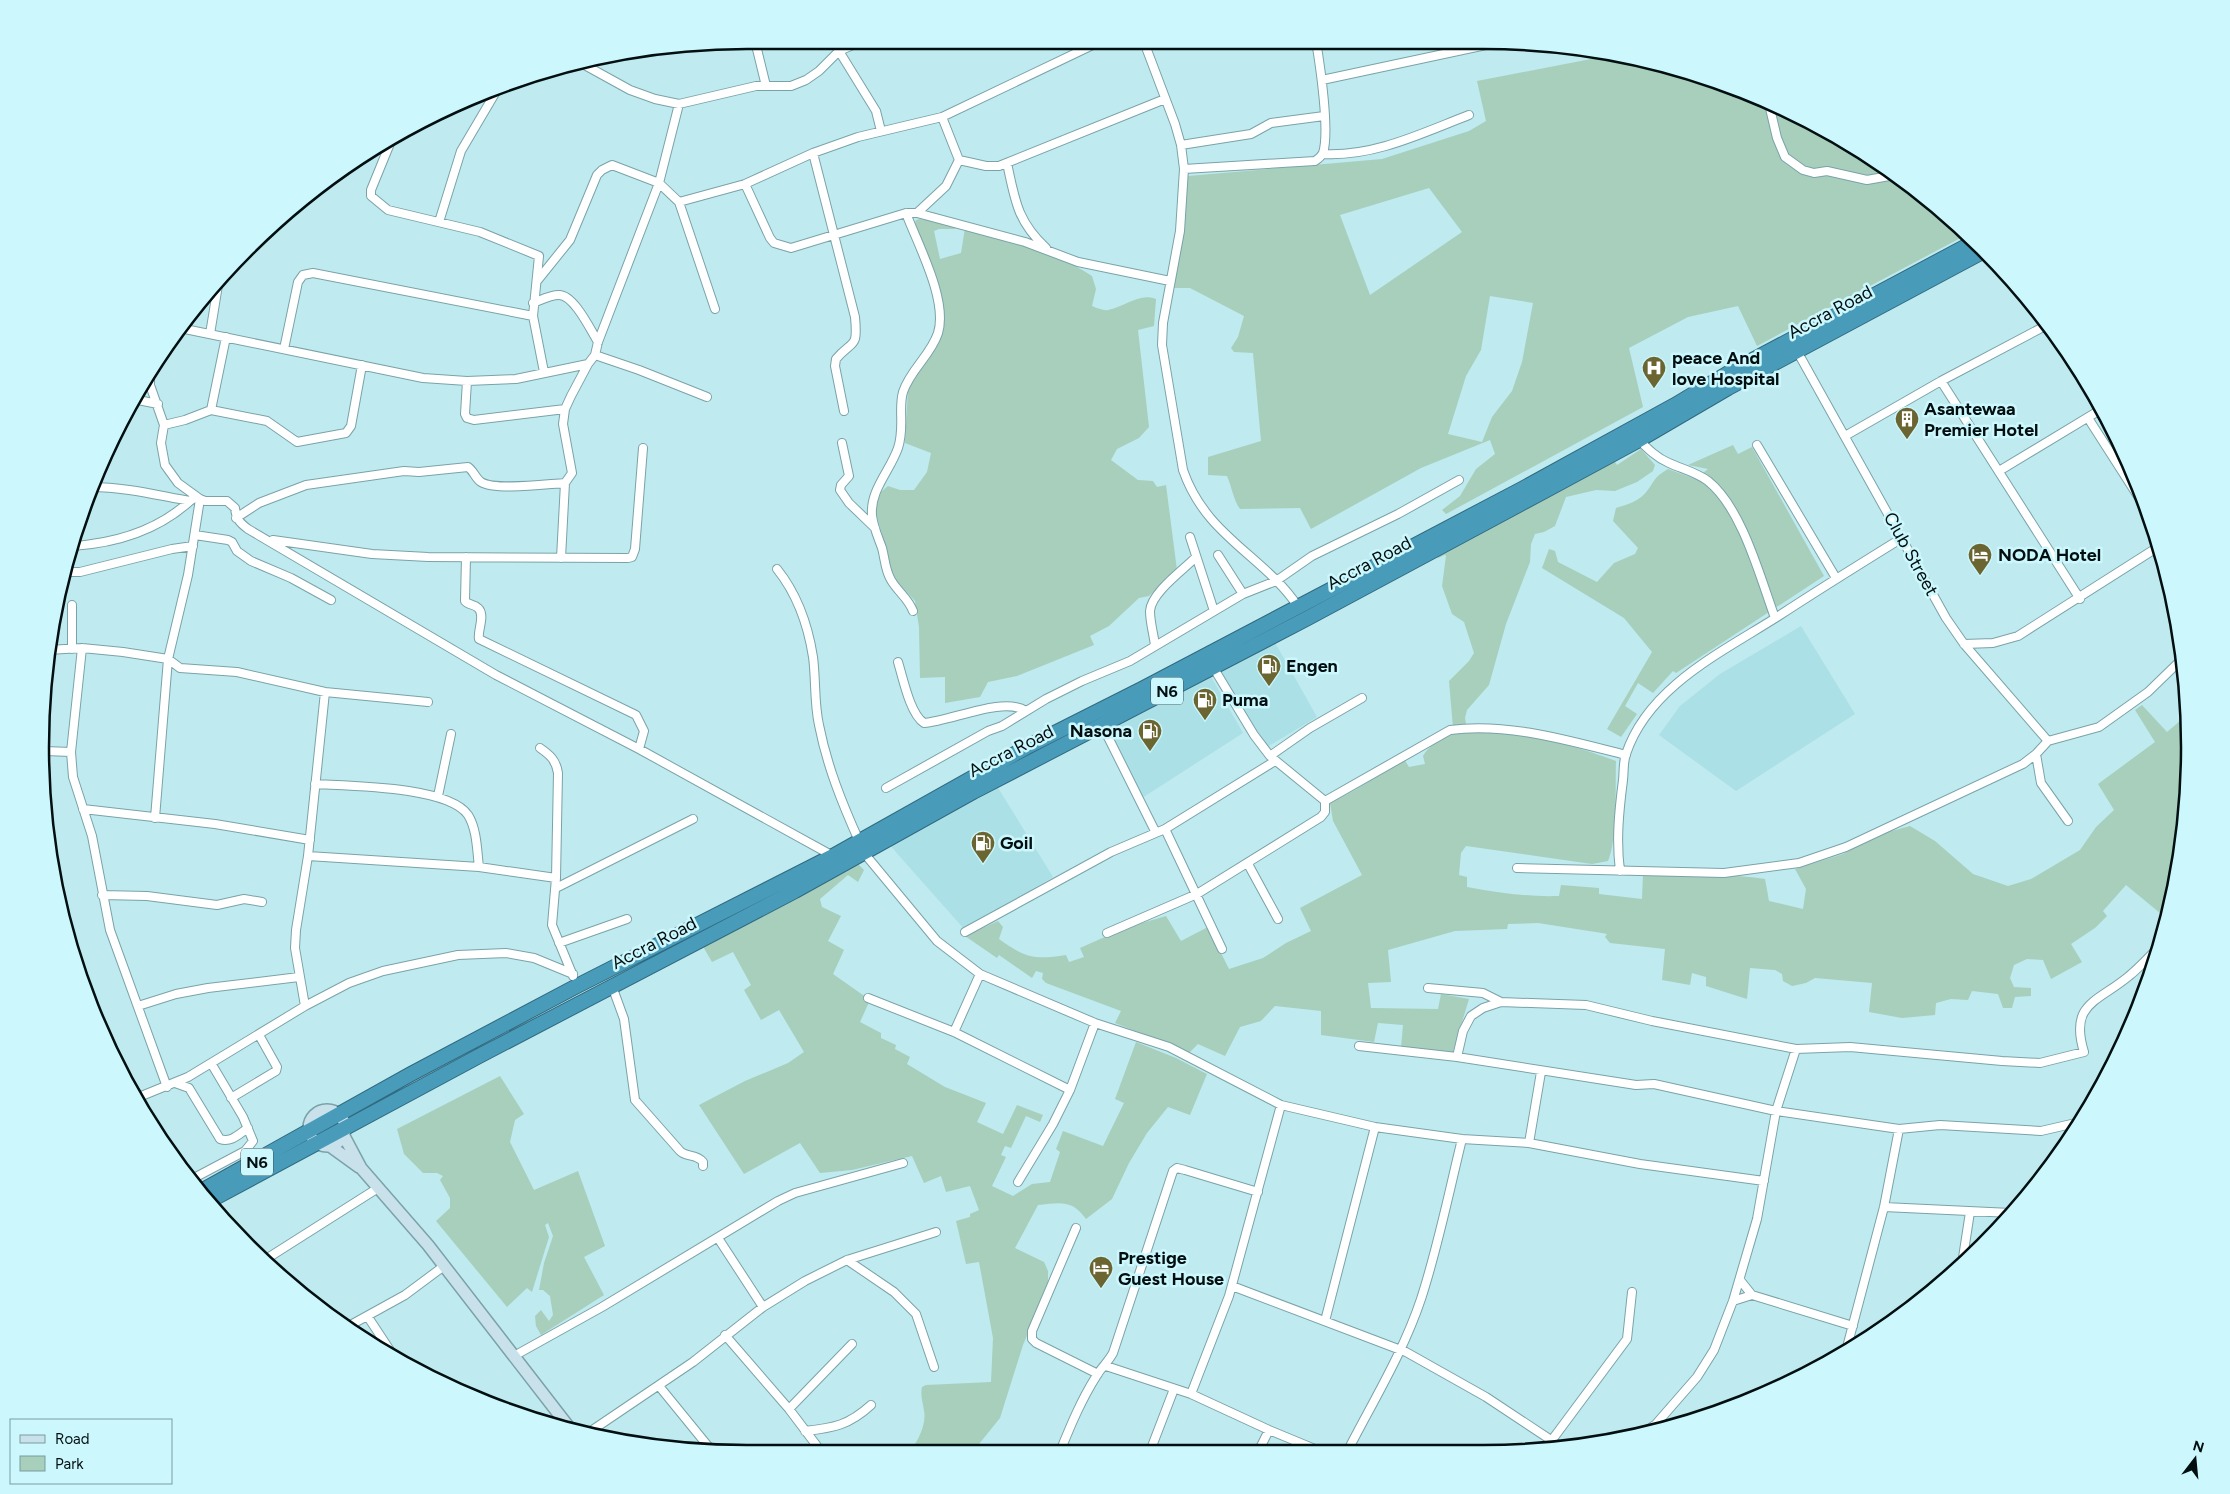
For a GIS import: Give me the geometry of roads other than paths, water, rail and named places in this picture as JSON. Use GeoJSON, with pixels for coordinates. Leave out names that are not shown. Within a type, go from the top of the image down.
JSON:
{"type":"FeatureCollection","features":[{"type":"Feature","properties":{"kind":"highway","name":"Accra Road"},"geometry":{"type":"LineString","coordinates":[[215,1198],[324,1145],[478,1056],[795,892],[862,847],[1012,755],[1522,489],[1738,367],[1968,245]]}},
{"type":"Feature","properties":{"kind":"highway","name":"Accra Road"},"geometry":{"type":"LineString","coordinates":[[206,1188],[473,1041],[575,980],[833,856],[862,847],[973,792],[1306,618],[1639,440],[1728,388],[1978,254]]}},
{"type":"Feature","properties":{"kind":"highway"},"geometry":{"type":"LineString","coordinates":[[473,1041],[478,1056]]}},
{"type":"Feature","properties":{"kind":"street"},"geometry":{"type":"LineString","coordinates":[[757,49],[766,86]]}},
{"type":"Feature","properties":{"kind":"street"},"geometry":{"type":"LineString","coordinates":[[589,67],[630,90],[655,99],[679,104],[756,86],[790,86],[806,80],[844,49]]}},
{"type":"Feature","properties":{"kind":"street"},"geometry":{"type":"LineString","coordinates":[[679,202],[746,184],[813,154],[881,131],[942,117],[1084,49]]}},
{"type":"Feature","properties":{"kind":"street"},"geometry":{"type":"LineString","coordinates":[[1147,49],[1181,145],[1184,169],[1180,231],[1170,281],[1162,345],[1183,470],[1190,489],[1199,504],[1223,533],[1276,581],[1306,618]]}},
{"type":"Feature","properties":{"kind":"street"},"geometry":{"type":"LineString","coordinates":[[1184,169],[1315,161],[1322,154],[1324,116],[1322,80],[1317,49]]}},
{"type":"Feature","properties":{"kind":"street"},"geometry":{"type":"LineString","coordinates":[[1322,80],[1466,49]]}},
{"type":"Feature","properties":{"kind":"street"},"geometry":{"type":"LineString","coordinates":[[839,51],[876,111],[881,131]]}},
{"type":"Feature","properties":{"kind":"street"},"geometry":{"type":"LineString","coordinates":[[438,222],[461,151],[494,97]]}},
{"type":"Feature","properties":{"kind":"street"},"geometry":{"type":"LineString","coordinates":[[959,160],[986,166],[999,166],[1165,99]]}},
{"type":"Feature","properties":{"kind":"street"},"geometry":{"type":"LineString","coordinates":[[561,558],[565,483],[572,473],[563,424],[565,410],[588,364],[595,355],[598,342],[659,183],[679,104]]}},
{"type":"Feature","properties":{"kind":"street"},"geometry":{"type":"LineString","coordinates":[[1770,111],[1776,138],[1786,157],[1803,170],[1814,173],[1827,171],[1867,180],[1886,177]]}},
{"type":"Feature","properties":{"kind":"street"},"geometry":{"type":"LineString","coordinates":[[1322,154],[1352,154],[1394,144],[1469,115]]}},
{"type":"Feature","properties":{"kind":"street"},"geometry":{"type":"LineString","coordinates":[[1181,145],[1251,134],[1271,123],[1324,116]]}},
{"type":"Feature","properties":{"kind":"street"},"geometry":{"type":"LineString","coordinates":[[917,213],[946,186],[959,160],[942,117]]}},
{"type":"Feature","properties":{"kind":"street"},"geometry":{"type":"LineString","coordinates":[[382,152],[371,196],[388,210],[480,232],[535,253],[540,261],[533,303],[533,316],[544,372]]}},
{"type":"Feature","properties":{"kind":"street"},"geometry":{"type":"LineString","coordinates":[[813,154],[836,235],[855,317],[856,340],[852,347],[836,359],[835,366],[844,411]]}},
{"type":"Feature","properties":{"kind":"street"},"geometry":{"type":"LineString","coordinates":[[1007,163],[1016,206],[1023,221],[1032,235],[1050,251]]}},
{"type":"Feature","properties":{"kind":"street"},"geometry":{"type":"LineString","coordinates":[[537,281],[570,240],[592,185],[602,170],[612,164],[659,183],[679,202],[715,309]]}},
{"type":"Feature","properties":{"kind":"street"},"geometry":{"type":"LineString","coordinates":[[746,184],[770,238],[774,243],[791,248],[906,213],[917,213],[1025,242],[1078,262],[1170,281]]}},
{"type":"Feature","properties":{"kind":"street"},"geometry":{"type":"LineString","coordinates":[[906,213],[932,277],[939,314],[939,326],[933,344],[913,372],[902,395],[901,439],[876,491],[872,504],[875,528],[886,571],[892,582],[908,600],[913,611]]}},
{"type":"Feature","properties":{"kind":"street"},"geometry":{"type":"LineString","coordinates":[[284,349],[298,282],[303,274],[313,273],[533,316]]}},
{"type":"Feature","properties":{"kind":"street"},"geometry":{"type":"LineString","coordinates":[[210,334],[217,293]]}},
{"type":"Feature","properties":{"kind":"street"},"geometry":{"type":"LineString","coordinates":[[533,303],[557,295],[565,296],[572,301],[598,342]]}},
{"type":"Feature","properties":{"kind":"street"},"geometry":{"type":"LineString","coordinates":[[1845,436],[1941,381],[2041,328]]}},
{"type":"Feature","properties":{"kind":"street"},"geometry":{"type":"LineString","coordinates":[[188,330],[423,378],[467,381],[516,379],[588,364]]}},
{"type":"Feature","properties":{"kind":"street"},"geometry":{"type":"LineString","coordinates":[[211,410],[226,338]]}},
{"type":"Feature","properties":{"kind":"street","name":"Club Street"},"geometry":{"type":"LineString","coordinates":[[1797,351],[1946,618],[1964,644],[2048,741]]}},
{"type":"Feature","properties":{"kind":"street"},"geometry":{"type":"LineString","coordinates":[[595,355],[640,370],[707,397]]}},
{"type":"Feature","properties":{"kind":"street"},"geometry":{"type":"LineString","coordinates":[[164,425],[185,420],[211,410],[266,422],[297,442],[346,433],[351,426],[362,365]]}},
{"type":"Feature","properties":{"kind":"street"},"geometry":{"type":"LineString","coordinates":[[467,381],[465,414],[467,418],[474,420],[565,410]]}},
{"type":"Feature","properties":{"kind":"street"},"geometry":{"type":"LineString","coordinates":[[1941,381],[2080,599]]}},
{"type":"Feature","properties":{"kind":"street"},"geometry":{"type":"LineString","coordinates":[[150,385],[164,425],[161,443],[165,465],[178,483],[196,499],[195,535],[188,575],[168,659],[155,818]]}},
{"type":"Feature","properties":{"kind":"street"},"geometry":{"type":"LineString","coordinates":[[141,401],[158,404]]}},
{"type":"Feature","properties":{"kind":"street"},"geometry":{"type":"LineString","coordinates":[[1998,471],[2096,413]]}},
{"type":"Feature","properties":{"kind":"street"},"geometry":{"type":"LineString","coordinates":[[2088,418],[2127,478]]}},
{"type":"Feature","properties":{"kind":"street"},"geometry":{"type":"LineString","coordinates":[[1639,440],[1655,455],[1668,463],[1695,473],[1719,491],[1748,543],[1775,618]]}},
{"type":"Feature","properties":{"kind":"street"},"geometry":{"type":"LineString","coordinates":[[842,443],[849,476],[841,485],[840,490],[861,516],[875,528]]}},
{"type":"Feature","properties":{"kind":"street"},"geometry":{"type":"LineString","coordinates":[[1756,445],[1836,578]]}},
{"type":"Feature","properties":{"kind":"street"},"geometry":{"type":"LineString","coordinates":[[268,540],[372,554],[466,557],[628,558],[632,556],[635,549],[643,448]]}},
{"type":"Feature","properties":{"kind":"street"},"geometry":{"type":"LineString","coordinates":[[236,518],[259,503],[306,485],[404,471],[468,467],[482,482],[491,485],[526,486],[565,483]]}},
{"type":"Feature","properties":{"kind":"street"},"geometry":{"type":"LineString","coordinates":[[886,788],[1082,681],[1130,661],[1243,594],[1276,581],[1312,556],[1398,514],[1460,480]]}},
{"type":"Feature","properties":{"kind":"street"},"geometry":{"type":"LineString","coordinates":[[99,487],[118,487],[205,501],[227,501],[235,508],[236,518],[248,529],[496,675],[639,749],[833,856]]}},
{"type":"Feature","properties":{"kind":"street"},"geometry":{"type":"LineString","coordinates":[[79,545],[114,541],[138,534],[162,522],[196,499]]}},
{"type":"Feature","properties":{"kind":"street"},"geometry":{"type":"LineString","coordinates":[[195,535],[228,540],[232,542],[237,551],[251,561],[291,578],[331,600]]}},
{"type":"Feature","properties":{"kind":"street"},"geometry":{"type":"LineString","coordinates":[[1190,538],[1214,611]]}},
{"type":"Feature","properties":{"kind":"street"},"geometry":{"type":"LineString","coordinates":[[1620,871],[1617,846],[1619,804],[1626,755],[1635,735],[1670,690],[1713,656],[1902,538]]}},
{"type":"Feature","properties":{"kind":"street"},"geometry":{"type":"LineString","coordinates":[[72,572],[80,572],[172,549],[193,546]]}},
{"type":"Feature","properties":{"kind":"street"},"geometry":{"type":"LineString","coordinates":[[1964,644],[1993,643],[2018,636],[2080,599],[2152,551]]}},
{"type":"Feature","properties":{"kind":"street"},"geometry":{"type":"LineString","coordinates":[[1218,555],[1243,594]]}},
{"type":"Feature","properties":{"kind":"street"},"geometry":{"type":"LineString","coordinates":[[466,557],[465,600],[467,604],[478,608],[481,612],[480,639],[636,716],[644,731],[639,749]]}},
{"type":"Feature","properties":{"kind":"street"},"geometry":{"type":"LineString","coordinates":[[1155,646],[1150,610],[1153,600],[1195,558]]}},
{"type":"Feature","properties":{"kind":"street"},"geometry":{"type":"LineString","coordinates":[[777,569],[790,585],[807,631],[812,656],[819,726],[833,778],[862,847],[937,941],[980,974],[1095,1023],[1169,1047],[1281,1105],[1376,1127],[1462,1139],[1529,1143],[1640,1164],[1764,1180]]}},
{"type":"Feature","properties":{"kind":"street"},"geometry":{"type":"LineString","coordinates":[[72,605],[72,649]]}},
{"type":"Feature","properties":{"kind":"street"},"geometry":{"type":"LineString","coordinates":[[82,648],[71,752],[73,777],[92,836],[102,894],[113,937],[138,1006],[171,1085]]}},
{"type":"Feature","properties":{"kind":"street"},"geometry":{"type":"LineString","coordinates":[[56,650],[82,648],[123,652],[168,659],[180,668],[237,672],[325,692],[428,702]]}},
{"type":"Feature","properties":{"kind":"street"},"geometry":{"type":"LineString","coordinates":[[898,662],[911,704],[924,723],[1002,706],[1018,707],[1026,711]]}},
{"type":"Feature","properties":{"kind":"street"},"geometry":{"type":"LineString","coordinates":[[1517,868],[1724,873],[1799,863],[1846,847],[2023,764],[2048,741],[2099,727],[2148,692],[2176,665]]}},
{"type":"Feature","properties":{"kind":"street"},"geometry":{"type":"LineString","coordinates":[[1213,667],[1254,734],[1272,758],[1325,800]]}},
{"type":"Feature","properties":{"kind":"street"},"geometry":{"type":"LineString","coordinates":[[305,1006],[295,948],[296,930],[310,840],[325,692]]}},
{"type":"Feature","properties":{"kind":"street"},"geometry":{"type":"LineString","coordinates":[[964,932],[1111,852],[1166,828],[1272,758],[1310,728],[1362,698]]}},
{"type":"Feature","properties":{"kind":"street"},"geometry":{"type":"LineString","coordinates":[[1102,725],[1156,831]]}},
{"type":"Feature","properties":{"kind":"street"},"geometry":{"type":"LineString","coordinates":[[1325,800],[1442,734],[1470,727],[1536,734],[1578,742],[1626,755]]}},
{"type":"Feature","properties":{"kind":"street"},"geometry":{"type":"LineString","coordinates":[[438,796],[451,734]]}},
{"type":"Feature","properties":{"kind":"street"},"geometry":{"type":"LineString","coordinates":[[540,748],[551,756],[557,764],[558,773],[556,888],[552,925],[575,980]]}},
{"type":"Feature","properties":{"kind":"street"},"geometry":{"type":"LineString","coordinates":[[49,751],[71,752]]}},
{"type":"Feature","properties":{"kind":"street"},"geometry":{"type":"LineString","coordinates":[[2036,754],[2041,783],[2068,821]]}},
{"type":"Feature","properties":{"kind":"street"},"geometry":{"type":"LineString","coordinates":[[315,784],[406,791],[438,796],[462,809],[468,816],[474,831],[479,867]]}},
{"type":"Feature","properties":{"kind":"street"},"geometry":{"type":"LineString","coordinates":[[1107,934],[1197,894],[1248,864],[1321,817],[1325,812],[1325,800]]}},
{"type":"Feature","properties":{"kind":"street"},"geometry":{"type":"LineString","coordinates":[[83,809],[216,824],[310,840]]}},
{"type":"Feature","properties":{"kind":"street"},"geometry":{"type":"LineString","coordinates":[[556,888],[693,819]]}},
{"type":"Feature","properties":{"kind":"street"},"geometry":{"type":"LineString","coordinates":[[1166,828],[1222,949]]}},
{"type":"Feature","properties":{"kind":"street"},"geometry":{"type":"LineString","coordinates":[[308,856],[479,867],[556,878]]}},
{"type":"Feature","properties":{"kind":"street"},"geometry":{"type":"LineString","coordinates":[[1248,864],[1278,918]]}},
{"type":"Feature","properties":{"kind":"street"},"geometry":{"type":"LineString","coordinates":[[102,894],[147,896],[217,905],[244,900],[262,902]]}},
{"type":"Feature","properties":{"kind":"street"},"geometry":{"type":"LineString","coordinates":[[559,943],[627,919]]}},
{"type":"Feature","properties":{"kind":"street"},"geometry":{"type":"LineString","coordinates":[[142,1096],[171,1085],[259,1035],[305,1006],[349,983],[383,971],[473,954],[506,953],[534,958],[575,980]]}},
{"type":"Feature","properties":{"kind":"street"},"geometry":{"type":"LineString","coordinates":[[1457,1057],[1464,1031],[1471,1016],[1483,1008],[1501,1002],[1586,1005],[1652,1021],[1796,1049],[1850,1047],[2040,1063],[2084,1052],[2078,1027],[2086,1007],[2129,977],[2148,958]]}},
{"type":"Feature","properties":{"kind":"street"},"geometry":{"type":"LineString","coordinates":[[954,1032],[980,974]]}},
{"type":"Feature","properties":{"kind":"street"},"geometry":{"type":"LineString","coordinates":[[138,1006],[176,994],[208,988],[299,977]]}},
{"type":"Feature","properties":{"kind":"street"},"geometry":{"type":"LineString","coordinates":[[612,986],[624,1019],[635,1100],[680,1152],[696,1156],[703,1162],[703,1166]]}},
{"type":"Feature","properties":{"kind":"street"},"geometry":{"type":"LineString","coordinates":[[1428,988],[1483,993],[1501,1002]]}},
{"type":"Feature","properties":{"kind":"street"},"geometry":{"type":"LineString","coordinates":[[868,998],[954,1032],[1070,1090]]}},
{"type":"Feature","properties":{"kind":"street"},"geometry":{"type":"LineString","coordinates":[[1018,1182],[1053,1124],[1070,1090],[1095,1023]]}},
{"type":"Feature","properties":{"kind":"street"},"geometry":{"type":"LineString","coordinates":[[231,1098],[276,1071],[277,1067],[259,1035]]}},
{"type":"Feature","properties":{"kind":"street"},"geometry":{"type":"LineString","coordinates":[[1359,1046],[1457,1057],[1541,1072],[1636,1085],[1654,1084],[1776,1111],[1900,1129],[1940,1125],[2041,1131],[2071,1124]]}},
{"type":"Feature","properties":{"kind":"street"},"geometry":{"type":"LineString","coordinates":[[1661,1422],[1697,1377],[1714,1350],[1733,1301],[1758,1219],[1776,1111],[1796,1049]]}},
{"type":"Feature","properties":{"kind":"street"},"geometry":{"type":"LineString","coordinates":[[197,1177],[245,1151],[253,1141],[248,1128],[211,1063]]}},
{"type":"Feature","properties":{"kind":"street"},"geometry":{"type":"LineString","coordinates":[[1529,1143],[1541,1072]]}},
{"type":"Feature","properties":{"kind":"street"},"geometry":{"type":"LineString","coordinates":[[171,1085],[188,1088],[220,1139],[230,1140],[248,1128]]}},
{"type":"Feature","properties":{"kind":"street"},"geometry":{"type":"LineString","coordinates":[[1191,1394],[1232,1286],[1281,1105]]}},
{"type":"Feature","properties":{"kind":"street"},"geometry":{"type":"LineString","coordinates":[[339,1114],[345,1122],[345,1132],[361,1168],[444,1266],[564,1420]]}},
{"type":"Feature","properties":{"kind":"street"},"geometry":{"type":"LineString","coordinates":[[1325,1321],[1376,1127]]}},
{"type":"Feature","properties":{"kind":"street"},"geometry":{"type":"LineString","coordinates":[[1849,1342],[1884,1207],[1900,1129]]}},
{"type":"Feature","properties":{"kind":"street"},"geometry":{"type":"LineString","coordinates":[[309,1131],[324,1145],[361,1168]]}},
{"type":"Feature","properties":{"kind":"street"},"geometry":{"type":"LineString","coordinates":[[1351,1445],[1400,1350],[1421,1299],[1462,1139]]}},
{"type":"Feature","properties":{"kind":"street"},"geometry":{"type":"LineString","coordinates":[[514,1356],[602,1307],[795,1193],[903,1163]]}},
{"type":"Feature","properties":{"kind":"street"},"geometry":{"type":"LineString","coordinates":[[1062,1445],[1074,1417],[1098,1374],[1106,1366],[1113,1353],[1173,1171],[1177,1168],[1258,1192]]}},
{"type":"Feature","properties":{"kind":"street"},"geometry":{"type":"LineString","coordinates":[[270,1257],[378,1188]]}},
{"type":"Feature","properties":{"kind":"street"},"geometry":{"type":"LineString","coordinates":[[1884,1207],[2003,1213]]}},
{"type":"Feature","properties":{"kind":"street"},"geometry":{"type":"LineString","coordinates":[[1964,1253],[1970,1212]]}},
{"type":"Feature","properties":{"kind":"street"},"geometry":{"type":"LineString","coordinates":[[1076,1228],[1032,1331],[1032,1339],[1036,1343],[1098,1374]]}},
{"type":"Feature","properties":{"kind":"street"},"geometry":{"type":"LineString","coordinates":[[595,1428],[693,1362],[763,1307],[805,1281],[847,1260],[936,1232]]}},
{"type":"Feature","properties":{"kind":"street"},"geometry":{"type":"LineString","coordinates":[[718,1238],[763,1307]]}},
{"type":"Feature","properties":{"kind":"street"},"geometry":{"type":"LineString","coordinates":[[847,1260],[894,1292],[916,1314],[934,1367]]}},
{"type":"Feature","properties":{"kind":"street"},"geometry":{"type":"LineString","coordinates":[[353,1324],[405,1295],[444,1266]]}},
{"type":"Feature","properties":{"kind":"street"},"geometry":{"type":"LineString","coordinates":[[1740,1280],[1752,1295],[1853,1326]]}},
{"type":"Feature","properties":{"kind":"street"},"geometry":{"type":"LineString","coordinates":[[1232,1286],[1400,1350],[1486,1397],[1553,1440],[1627,1339],[1632,1292]]}},
{"type":"Feature","properties":{"kind":"street"},"geometry":{"type":"LineString","coordinates":[[1733,1301],[1752,1295]]}},
{"type":"Feature","properties":{"kind":"street"},"geometry":{"type":"LineString","coordinates":[[368,1317],[386,1345]]}},
{"type":"Feature","properties":{"kind":"street"},"geometry":{"type":"LineString","coordinates":[[725,1335],[816,1445]]}},
{"type":"Feature","properties":{"kind":"street"},"geometry":{"type":"LineString","coordinates":[[788,1409],[852,1344]]}},
{"type":"Feature","properties":{"kind":"street"},"geometry":{"type":"LineString","coordinates":[[1106,1366],[1191,1394],[1305,1445]]}},
{"type":"Feature","properties":{"kind":"street"},"geometry":{"type":"LineString","coordinates":[[659,1386],[706,1444]]}},
{"type":"Feature","properties":{"kind":"street"},"geometry":{"type":"LineString","coordinates":[[1153,1445],[1174,1389]]}},
{"type":"Feature","properties":{"kind":"street"},"geometry":{"type":"LineString","coordinates":[[806,1431],[830,1429],[845,1424],[871,1405]]}},
{"type":"Feature","properties":{"kind":"street"},"geometry":{"type":"LineString","coordinates":[[1262,1445],[1269,1430]]}},
{"type":"Feature","properties":{"kind":"place","name":"peace And love Hospital"},"geometry":{"type":"Point","coordinates":[1654,389]}},
{"type":"Feature","properties":{"kind":"place","name":"Asantewaa Premier Hotel"},"geometry":{"type":"Point","coordinates":[1907,440]}},
{"type":"Feature","properties":{"kind":"place","name":"NODA Hotel"},"geometry":{"type":"Point","coordinates":[1980,576]}},
{"type":"Feature","properties":{"kind":"place","name":"Engen"},"geometry":{"type":"Point","coordinates":[1269,687]}},
{"type":"Feature","properties":{"kind":"place","name":"Puma"},"geometry":{"type":"Point","coordinates":[1205,721]}},
{"type":"Feature","properties":{"kind":"place","name":"Nasona"},"geometry":{"type":"Point","coordinates":[1150,752]}},
{"type":"Feature","properties":{"kind":"place","name":"Goil"},"geometry":{"type":"Point","coordinates":[983,864]}},
{"type":"Feature","properties":{"kind":"place","name":"Prestige Guest House"},"geometry":{"type":"Point","coordinates":[1101,1289]}}]}
